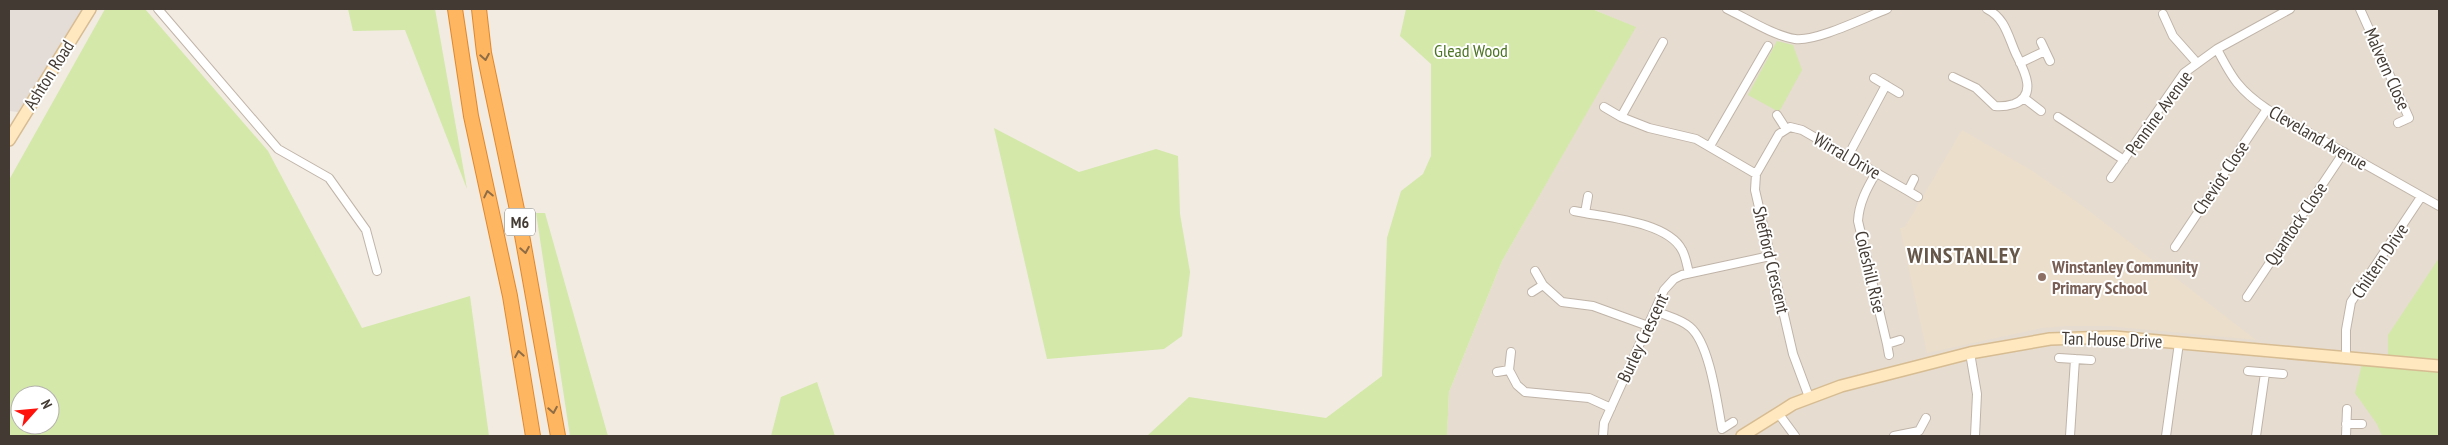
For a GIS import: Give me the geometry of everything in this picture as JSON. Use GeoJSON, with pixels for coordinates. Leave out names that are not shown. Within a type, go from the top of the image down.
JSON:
{"type":"FeatureCollection","features":[{"type":"Feature","properties":{"kind":"highway","name":"M6"},"geometry":{"type":"LineString","coordinates":[[455,9],[471,116],[510,296],[533,436]]}},
{"type":"Feature","properties":{"kind":"highway","name":"M6"},"geometry":{"type":"LineString","coordinates":[[479,9],[484,53],[520,224],[558,436]]}},
{"type":"Feature","properties":{"kind":"street","name":"Ashton Road"},"geometry":{"type":"LineString","coordinates":[[9,140],[90,9]]}},
{"type":"Feature","properties":{"kind":"street"},"geometry":{"type":"LineString","coordinates":[[158,9],[278,149],[329,178],[366,230],[377,271]]}},
{"type":"Feature","properties":{"kind":"street"},"geometry":{"type":"LineString","coordinates":[[1727,9],[1793,38],[1816,36],[1887,9]]}},
{"type":"Feature","properties":{"kind":"street"},"geometry":{"type":"LineString","coordinates":[[1953,77],[1976,88],[1995,106],[2012,105],[2024,98],[2028,84],[2020,62],[2004,25],[1996,15],[1987,9]]}},
{"type":"Feature","properties":{"kind":"street","name":"Pennine Avenue"},"geometry":{"type":"LineString","coordinates":[[2111,178],[2184,73],[2217,49],[2290,9]]}},
{"type":"Feature","properties":{"kind":"street","name":"Malvern Close"},"geometry":{"type":"LineString","coordinates":[[2360,9],[2409,118],[2398,123]]}},
{"type":"Feature","properties":{"kind":"street"},"geometry":{"type":"LineString","coordinates":[[2163,14],[2174,36],[2197,63]]}},
{"type":"Feature","properties":{"kind":"street"},"geometry":{"type":"LineString","coordinates":[[1621,117],[1663,42]]}},
{"type":"Feature","properties":{"kind":"street"},"geometry":{"type":"LineString","coordinates":[[2041,42],[2050,61]]}},
{"type":"Feature","properties":{"kind":"street"},"geometry":{"type":"LineString","coordinates":[[1710,146],[1768,46]]}},
{"type":"Feature","properties":{"kind":"street","name":"Cleveland Avenue"},"geometry":{"type":"LineString","coordinates":[[2217,49],[2237,85],[2246,95],[2267,109],[2439,206]]}},
{"type":"Feature","properties":{"kind":"street"},"geometry":{"type":"LineString","coordinates":[[2020,62],[2045,51]]}},
{"type":"Feature","properties":{"kind":"street"},"geometry":{"type":"LineString","coordinates":[[1874,78],[1899,93]]}},
{"type":"Feature","properties":{"kind":"street"},"geometry":{"type":"LineString","coordinates":[[1848,156],[1886,85]]}},
{"type":"Feature","properties":{"kind":"street"},"geometry":{"type":"LineString","coordinates":[[2024,98],[2042,111]]}},
{"type":"Feature","properties":{"kind":"street"},"geometry":{"type":"LineString","coordinates":[[1604,107],[1621,117],[1649,128],[1682,134],[1710,146],[1756,174],[1779,134],[1786,129],[1778,115]]}},
{"type":"Feature","properties":{"kind":"street","name":"Cheviot Close"},"geometry":{"type":"LineString","coordinates":[[2175,247],[2267,109]]}},
{"type":"Feature","properties":{"kind":"street"},"geometry":{"type":"LineString","coordinates":[[2058,117],[2124,160]]}},
{"type":"Feature","properties":{"kind":"street","name":"Wirral Drive"},"geometry":{"type":"LineString","coordinates":[[1786,129],[1790,127],[1802,130],[1918,196]]}},
{"type":"Feature","properties":{"kind":"street","name":"Quantock Close"},"geometry":{"type":"LineString","coordinates":[[2247,297],[2344,152]]}},
{"type":"Feature","properties":{"kind":"street","name":"Coleshill Rise"},"geometry":{"type":"LineString","coordinates":[[1876,173],[1864,194],[1859,208],[1858,221],[1889,355]]}},
{"type":"Feature","properties":{"kind":"street","name":"Shefford Crescent"},"geometry":{"type":"LineString","coordinates":[[1756,174],[1756,198],[1793,354],[1810,397]]}},
{"type":"Feature","properties":{"kind":"street"},"geometry":{"type":"LineString","coordinates":[[1908,191],[1914,179]]}},
{"type":"Feature","properties":{"kind":"street"},"geometry":{"type":"LineString","coordinates":[[1585,213],[1588,196]]}},
{"type":"Feature","properties":{"kind":"street","name":"Chiltern Drive"},"geometry":{"type":"LineString","coordinates":[[2346,359],[2346,330],[2351,302],[2421,197]]}},
{"type":"Feature","properties":{"kind":"street"},"geometry":{"type":"LineString","coordinates":[[1574,211],[1645,225],[1658,231],[1682,248],[1689,273]]}},
{"type":"Feature","properties":{"kind":"street","name":"Burley Crescent"},"geometry":{"type":"LineString","coordinates":[[1603,436],[1604,423],[1669,284],[1674,279],[1689,273],[1770,256]]}},
{"type":"Feature","properties":{"kind":"street"},"geometry":{"type":"LineString","coordinates":[[1535,271],[1543,285],[1562,302],[1603,309],[1648,326]]}},
{"type":"Feature","properties":{"kind":"street"},"geometry":{"type":"LineString","coordinates":[[1532,292],[1543,285]]}},
{"type":"Feature","properties":{"kind":"street"},"geometry":{"type":"LineString","coordinates":[[1655,311],[1684,323],[1695,333],[1707,360],[1722,429],[1732,422]]}},
{"type":"Feature","properties":{"kind":"street","name":"Tan House Drive"},"geometry":{"type":"LineString","coordinates":[[1742,436],[1778,413],[1810,397],[1893,371],[1970,353],[2042,340],[2074,337],[2114,337],[2439,366]]}},
{"type":"Feature","properties":{"kind":"street"},"geometry":{"type":"LineString","coordinates":[[1887,344],[1900,340]]}},
{"type":"Feature","properties":{"kind":"street"},"geometry":{"type":"LineString","coordinates":[[2166,436],[2179,343]]}},
{"type":"Feature","properties":{"kind":"street"},"geometry":{"type":"LineString","coordinates":[[1511,352],[1510,370],[1516,385],[1525,392],[1589,398],[1611,408]]}},
{"type":"Feature","properties":{"kind":"street"},"geometry":{"type":"LineString","coordinates":[[1970,353],[1977,394],[1975,436]]}},
{"type":"Feature","properties":{"kind":"street"},"geometry":{"type":"LineString","coordinates":[[2059,358],[2091,360]]}},
{"type":"Feature","properties":{"kind":"street"},"geometry":{"type":"LineString","coordinates":[[2070,436],[2075,359]]}},
{"type":"Feature","properties":{"kind":"street"},"geometry":{"type":"LineString","coordinates":[[1497,372],[1510,370]]}},
{"type":"Feature","properties":{"kind":"street"},"geometry":{"type":"LineString","coordinates":[[2248,371],[2283,374]]}},
{"type":"Feature","properties":{"kind":"street"},"geometry":{"type":"LineString","coordinates":[[2256,436],[2266,373]]}},
{"type":"Feature","properties":{"kind":"street"},"geometry":{"type":"LineString","coordinates":[[2346,436],[2347,408]]}},
{"type":"Feature","properties":{"kind":"street"},"geometry":{"type":"LineString","coordinates":[[1778,413],[1796,436]]}},
{"type":"Feature","properties":{"kind":"street"},"geometry":{"type":"LineString","coordinates":[[1894,436],[1919,431],[1926,418]]}},
{"type":"Feature","properties":{"kind":"street"},"geometry":{"type":"LineString","coordinates":[[2346,424],[2362,424]]}},
{"type":"Feature","properties":{"kind":"shaded area"},"geometry":{"type":"Polygon","coordinates":[[[9,9],[84,9],[18,112],[9,111],[9,9]]]}},
{"type":"Feature","properties":{"kind":"shaded area"},"geometry":{"type":"Polygon","coordinates":[[[1592,9],[2439,9],[2439,436],[1447,436],[1449,392],[1502,261],[1635,27],[1592,9]]]}},
{"type":"Feature","properties":{"kind":"shaded area","name":"Winstanley Community Primary School"},"geometry":{"type":"Polygon","coordinates":[[[1962,130],[2034,172],[2084,207],[2256,340],[2108,326],[2068,326],[2042,328],[1927,353],[1900,228],[1905,227],[1962,130]]]}},
{"type":"Feature","properties":{"kind":"green space"},"geometry":{"type":"Polygon","coordinates":[[[105,9],[145,9],[268,151],[362,328],[470,296],[489,436],[9,436],[9,180],[105,9]]]}},
{"type":"Feature","properties":{"kind":"green space"},"geometry":{"type":"Polygon","coordinates":[[[348,9],[435,9],[467,189],[405,30],[353,31],[348,9]]]}},
{"type":"Feature","properties":{"kind":"green space","name":"Glead Wood"},"geometry":{"type":"Polygon","coordinates":[[[1406,9],[1592,9],[1636,27],[1502,261],[1449,392],[1447,436],[1147,436],[1189,397],[1326,418],[1382,376],[1387,238],[1401,191],[1423,174],[1431,156],[1431,64],[1400,36],[1406,9]]]}},
{"type":"Feature","properties":{"kind":"green space"},"geometry":{"type":"Polygon","coordinates":[[[1777,41],[1793,45],[1802,70],[1779,112],[1748,95],[1777,41]]]}},
{"type":"Feature","properties":{"kind":"green space"},"geometry":{"type":"Polygon","coordinates":[[[994,128],[1079,172],[1156,149],[1178,156],[1180,214],[1190,272],[1182,336],[1164,349],[1047,359],[994,128]]]}},
{"type":"Feature","properties":{"kind":"green space"},"geometry":{"type":"Polygon","coordinates":[[[536,213],[545,213],[608,436],[570,436],[536,213]]]}},
{"type":"Feature","properties":{"kind":"green space"},"geometry":{"type":"Polygon","coordinates":[[[2439,258],[2439,436],[2382,436],[2377,424],[2355,393],[2363,359],[2388,361],[2388,335],[2439,258]]]}},
{"type":"Feature","properties":{"kind":"green space"},"geometry":{"type":"Polygon","coordinates":[[[817,382],[835,436],[771,436],[781,397],[817,382]]]}},
{"type":"Feature","properties":{"kind":"place","name":"Winstanley Community Primary School"},"geometry":{"type":"Point","coordinates":[2042,277]}},
{"type":"Feature","properties":{"kind":"district","name":"WINSTANLEY"},"geometry":{"type":"Point","coordinates":[1964,255]}}]}
